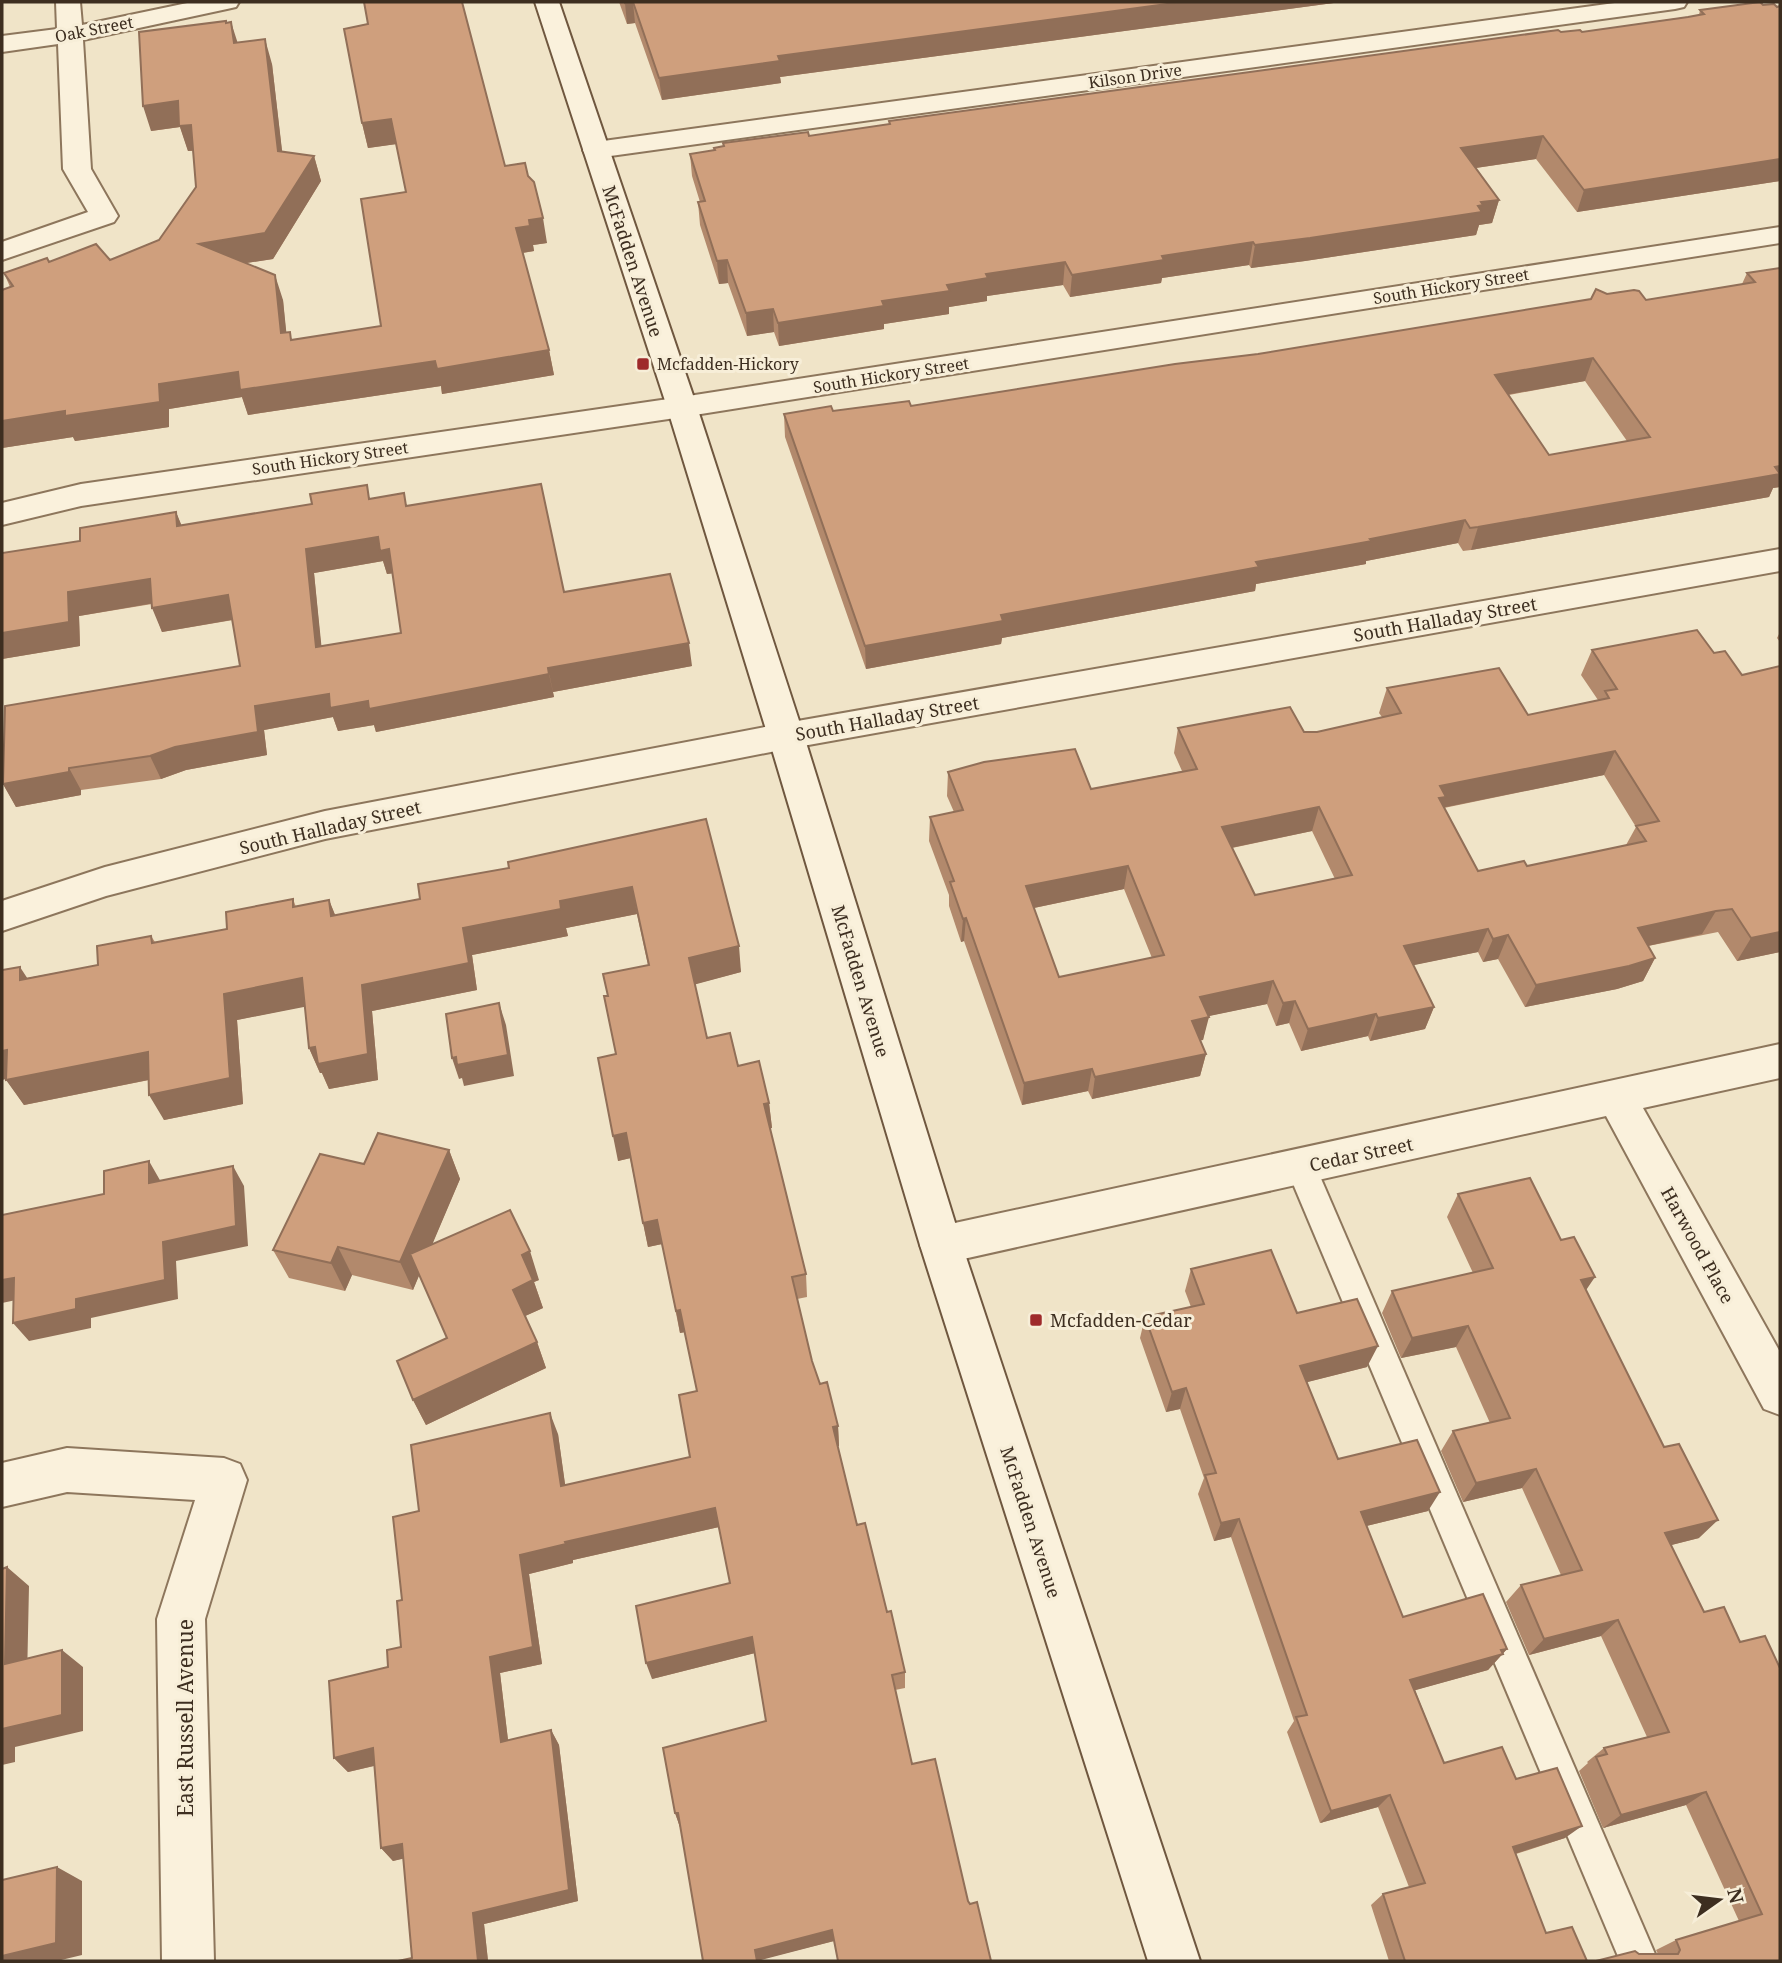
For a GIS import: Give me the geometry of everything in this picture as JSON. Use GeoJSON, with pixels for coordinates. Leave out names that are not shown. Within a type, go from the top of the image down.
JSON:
{"type":"FeatureCollection","features":[{"type":"Feature","properties":{"kind":"street"},"geometry":{"type":"LineString","coordinates":[[2,251],[104,216],[77,169],[68,2]]}},
{"type":"Feature","properties":{"kind":"street","name":"Oak Street"},"geometry":{"type":"LineString","coordinates":[[2,44],[68,35],[227,2]]}},
{"type":"Feature","properties":{"kind":"street","name":"McFadden Avenue"},"geometry":{"type":"LineString","coordinates":[[547,2],[682,407],[786,736],[941,1245],[1174,1961]]}},
{"type":"Feature","properties":{"kind":"street","name":"Kilson Drive"},"geometry":{"type":"LineString","coordinates":[[596,150],[1675,2]]}},
{"type":"Feature","properties":{"kind":"street","name":"South Hickory Street"},"geometry":{"type":"LineString","coordinates":[[2,514],[81,495],[682,407],[1780,235]]}},
{"type":"Feature","properties":{"kind":"street","name":"South Halladay Street"},"geometry":{"type":"LineString","coordinates":[[2,916],[105,882],[325,825],[786,736],[1780,560]]}},
{"type":"Feature","properties":{"kind":"street","name":"Cedar Street"},"geometry":{"type":"LineString","coordinates":[[941,1245],[1780,1061]]}},
{"type":"Feature","properties":{"kind":"street","name":"Harwood Place"},"geometry":{"type":"LineString","coordinates":[[1616,1097],[1780,1394]]}},
{"type":"Feature","properties":{"kind":"street","name":"East Russell Avenue"},"geometry":{"type":"LineString","coordinates":[[2,1485],[67,1470],[224,1480],[181,1619],[188,1961]]}},
{"type":"Feature","properties":{"kind":"lane"},"geometry":{"type":"LineString","coordinates":[[1301,1167],[1639,1961]]}},
{"type":"Feature","properties":{"kind":"building"},"geometry":{"type":"Polygon","coordinates":[[[364,2],[462,2],[505,166],[525,163],[528,176],[534,182],[543,218],[529,220],[530,226],[516,228],[549,350],[437,369],[435,361],[240,390],[238,372],[159,384],[160,402],[65,416],[65,411],[2,421],[2,290],[13,286],[4,273],[47,258],[49,262],[96,244],[110,260],[159,240],[196,187],[191,125],[179,126],[178,101],[143,106],[139,32],[226,21],[231,22],[234,43],[265,39],[278,151],[314,156],[265,233],[199,244],[275,275],[281,333],[290,332],[291,340],[381,326],[361,199],[406,192],[391,119],[362,123],[344,29],[368,24],[364,2]]]}},
{"type":"Feature","properties":{"kind":"building"},"geometry":{"type":"Polygon","coordinates":[[[633,2],[1182,2],[778,56],[780,61],[659,78],[633,2]]]}},
{"type":"Feature","properties":{"kind":"building"},"geometry":{"type":"Polygon","coordinates":[[[1760,2],[1763,5],[1780,6],[1780,159],[1584,190],[1543,136],[1461,148],[1499,200],[1481,202],[1483,205],[1478,206],[1482,212],[1310,238],[1255,245],[1253,242],[1162,256],[1164,260],[1072,275],[1065,262],[986,274],[988,278],[947,285],[950,291],[882,301],[884,306],[778,323],[773,309],[746,313],[727,260],[717,261],[698,202],[705,201],[690,154],[715,150],[714,148],[724,146],[723,143],[808,132],[809,136],[890,124],[889,121],[1558,30],[1582,32],[1688,17],[1704,14],[1700,10],[1760,2]]]}},
{"type":"Feature","properties":{"kind":"building"},"geometry":{"type":"Polygon","coordinates":[[[1780,268],[1780,466],[1775,467],[1780,474],[1478,527],[1470,528],[1465,520],[1370,539],[1372,541],[1256,562],[1259,567],[1001,615],[1003,621],[865,646],[784,414],[831,406],[833,411],[909,401],[911,406],[1175,364],[1258,354],[1591,299],[1596,289],[1607,294],[1639,291],[1646,300],[1755,282],[1747,273],[1780,268]],[[1593,358],[1495,375],[1549,455],[1650,437],[1593,358]]]}},
{"type":"Feature","properties":{"kind":"building"},"geometry":{"type":"Polygon","coordinates":[[[541,484],[564,592],[670,574],[689,643],[548,668],[549,674],[369,709],[368,701],[330,708],[329,694],[255,706],[258,732],[175,747],[150,756],[69,768],[69,772],[3,784],[5,706],[240,666],[228,595],[152,608],[150,579],[68,592],[69,622],[2,633],[2,553],[80,541],[80,528],[176,512],[177,526],[312,504],[310,494],[367,485],[369,499],[404,493],[406,506],[541,484]],[[378,537],[306,549],[316,647],[401,633],[389,549],[380,551],[378,537]]]}},
{"type":"Feature","properties":{"kind":"building"},"geometry":{"type":"Polygon","coordinates":[[[1697,630],[1714,653],[1725,651],[1742,675],[1780,666],[1780,932],[1751,938],[1732,909],[1716,911],[1638,928],[1655,958],[1536,985],[1508,935],[1493,939],[1488,929],[1404,946],[1434,1007],[1378,1018],[1376,1014],[1308,1029],[1295,1001],[1283,1003],[1273,981],[1200,997],[1209,1017],[1192,1021],[1206,1054],[1095,1077],[1092,1069],[1024,1083],[966,918],[963,919],[950,882],[954,881],[930,817],[963,810],[948,772],[984,762],[1075,749],[1091,789],[1197,769],[1178,728],[1290,707],[1304,732],[1317,732],[1401,713],[1387,688],[1499,668],[1528,715],[1609,698],[1605,691],[1617,689],[1592,650],[1697,630]],[[1615,751],[1440,786],[1446,797],[1439,798],[1478,871],[1524,861],[1527,866],[1646,841],[1636,826],[1659,821],[1615,751]],[[1319,807],[1222,827],[1255,895],[1352,875],[1319,807]],[[1128,866],[1026,886],[1059,977],[1164,955],[1128,866]]]}},
{"type":"Feature","properties":{"kind":"building"},"geometry":{"type":"Polygon","coordinates":[[[706,819],[739,946],[689,958],[707,1038],[730,1033],[738,1066],[759,1061],[769,1103],[764,1104],[806,1274],[792,1277],[812,1361],[820,1384],[827,1382],[838,1426],[833,1427],[857,1525],[865,1523],[887,1612],[891,1611],[905,1672],[892,1675],[912,1764],[935,1759],[968,1901],[970,1904],[977,1902],[991,1961],[838,1961],[832,1930],[755,1950],[757,1961],[703,1961],[678,1813],[675,1813],[663,1748],[766,1721],[752,1637],[646,1663],[636,1606],[730,1583],[715,1508],[520,1555],[533,1647],[490,1657],[501,1742],[551,1730],[569,1890],[473,1913],[478,1961],[398,1961],[412,1958],[402,1844],[381,1848],[373,1748],[334,1758],[329,1681],[388,1667],[387,1650],[401,1647],[397,1601],[402,1600],[393,1517],[419,1511],[411,1445],[550,1413],[561,1486],[690,1457],[679,1395],[697,1391],[680,1310],[676,1311],[657,1220],[643,1223],[626,1133],[613,1136],[598,1058],[616,1054],[604,996],[608,996],[603,974],[649,965],[632,887],[560,901],[561,909],[463,928],[469,963],[362,985],[368,1054],[318,1064],[315,1047],[309,1048],[302,978],[224,994],[230,1078],[149,1095],[148,1052],[6,1080],[7,1050],[2,1051],[2,970],[20,967],[20,980],[98,965],[97,946],[151,936],[152,943],[227,929],[226,912],[293,899],[293,907],[329,900],[331,916],[420,899],[418,884],[509,868],[508,862],[706,819]]]}},
{"type":"Feature","properties":{"kind":"building"},"geometry":{"type":"Polygon","coordinates":[[[499,1003],[508,1055],[457,1065],[456,1057],[452,1058],[446,1014],[499,1003]]]}},
{"type":"Feature","properties":{"kind":"building"},"geometry":{"type":"Polygon","coordinates":[[[378,1133],[449,1150],[400,1262],[338,1247],[331,1263],[273,1250],[320,1154],[364,1164],[378,1133]]]}},
{"type":"Feature","properties":{"kind":"building"},"geometry":{"type":"Polygon","coordinates":[[[149,1161],[149,1183],[233,1166],[236,1226],[163,1242],[165,1280],[76,1299],[76,1309],[13,1323],[14,1278],[2,1280],[2,1215],[104,1194],[104,1171],[149,1161]]]}},
{"type":"Feature","properties":{"kind":"building"},"geometry":{"type":"Polygon","coordinates":[[[1530,1178],[1561,1240],[1574,1237],[1595,1277],[1581,1280],[1664,1447],[1679,1444],[1718,1520],[1665,1533],[1704,1612],[1724,1607],[1740,1642],[1765,1636],[1780,1668],[1780,1961],[1596,1961],[1635,1951],[1639,1954],[1678,1954],[1680,1950],[1676,1940],[1762,1914],[1706,1792],[1621,1815],[1596,1757],[1607,1754],[1604,1748],[1669,1732],[1618,1620],[1544,1639],[1521,1585],[1582,1570],[1536,1469],[1476,1483],[1453,1431],[1510,1418],[1468,1326],[1412,1338],[1392,1291],[1493,1268],[1458,1194],[1530,1178]]]}},
{"type":"Feature","properties":{"kind":"building"},"geometry":{"type":"Polygon","coordinates":[[[510,1210],[530,1251],[522,1255],[533,1280],[513,1290],[537,1342],[413,1400],[397,1361],[447,1338],[410,1254],[510,1210]]]}},
{"type":"Feature","properties":{"kind":"building"},"geometry":{"type":"Polygon","coordinates":[[[1271,1250],[1297,1313],[1357,1299],[1378,1346],[1300,1366],[1338,1459],[1417,1440],[1440,1492],[1361,1512],[1403,1617],[1483,1594],[1507,1649],[1501,1650],[1503,1654],[1410,1680],[1444,1763],[1502,1747],[1516,1779],[1557,1768],[1582,1826],[1513,1847],[1546,1933],[1572,1927],[1587,1961],[1405,1961],[1383,1894],[1425,1883],[1390,1795],[1331,1811],[1296,1717],[1307,1715],[1239,1519],[1221,1523],[1205,1475],[1216,1473],[1186,1388],[1172,1392],[1145,1317],[1204,1304],[1191,1269],[1271,1250]]]}},
{"type":"Feature","properties":{"kind":"building"},"geometry":{"type":"Polygon","coordinates":[[[7,1567],[5,1664],[62,1650],[62,1715],[2,1729],[2,1569],[7,1567]]]}},
{"type":"Feature","properties":{"kind":"building"},"geometry":{"type":"Polygon","coordinates":[[[57,1867],[56,1943],[2,1956],[2,1880],[57,1867]]]}},
{"type":"Feature","properties":{"kind":"place","name":"Mcfadden-Hickory"},"geometry":{"type":"Point","coordinates":[643,364]}},
{"type":"Feature","properties":{"kind":"place","name":"Mcfadden-Cedar"},"geometry":{"type":"Point","coordinates":[1036,1320]}}]}
